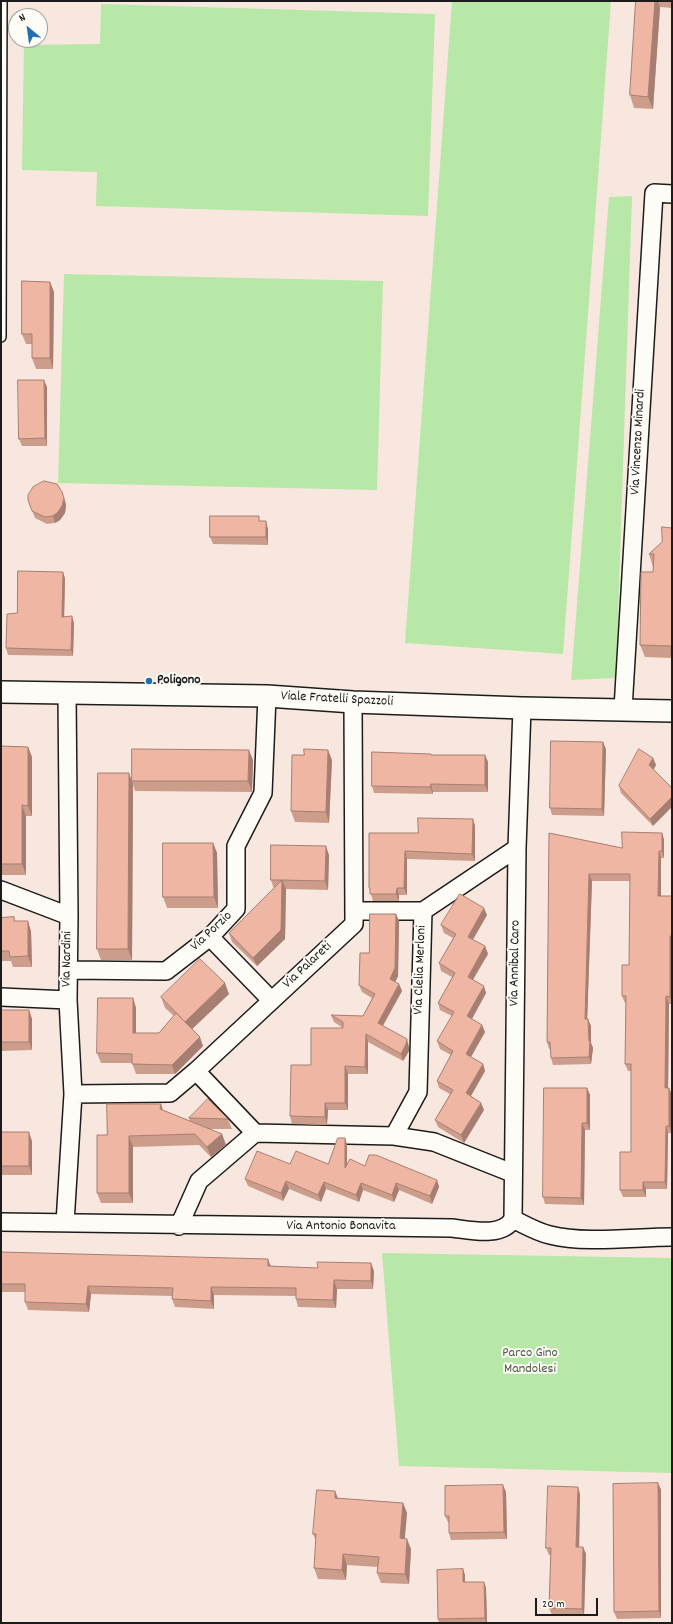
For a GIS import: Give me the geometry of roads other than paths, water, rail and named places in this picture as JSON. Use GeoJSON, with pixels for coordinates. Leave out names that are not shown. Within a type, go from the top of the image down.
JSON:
{"type":"FeatureCollection","features":[{"type":"Feature","properties":{"kind":"street","name":"Via Vincenzo Minardi"},"geometry":{"type":"LineString","coordinates":[[623,709],[654,193],[672,194]]}},
{"type":"Feature","properties":{"kind":"street","name":"Viale Fratelli Spazzoli"},"geometry":{"type":"LineString","coordinates":[[1,692],[267,696],[353,702],[522,708],[672,711]]}},
{"type":"Feature","properties":{"kind":"street","name":"Via Nardini"},"geometry":{"type":"LineString","coordinates":[[65,1223],[73,1094],[68,1000],[69,916],[66,694]]}},
{"type":"Feature","properties":{"kind":"street","name":"Via Porzio"},"geometry":{"type":"LineString","coordinates":[[69,970],[166,971],[210,937],[236,909],[236,846],[264,793],[267,696]]}},
{"type":"Feature","properties":{"kind":"street","name":"Via Palareti"},"geometry":{"type":"LineString","coordinates":[[73,1094],[170,1094],[354,924],[353,702]]}},
{"type":"Feature","properties":{"kind":"street","name":"Via Annibal Caro"},"geometry":{"type":"LineString","coordinates":[[513,1219],[512,1173],[517,848],[522,708]]}},
{"type":"Feature","properties":{"kind":"street","name":"Via Clelia Merloni"},"geometry":{"type":"LineString","coordinates":[[394,1136],[418,1092],[423,911],[517,848]]}},
{"type":"Feature","properties":{"kind":"street"},"geometry":{"type":"LineString","coordinates":[[1,890],[69,916]]}},
{"type":"Feature","properties":{"kind":"street"},"geometry":{"type":"LineString","coordinates":[[355,911],[423,911]]}},
{"type":"Feature","properties":{"kind":"street"},"geometry":{"type":"LineString","coordinates":[[210,937],[271,1000]]}},
{"type":"Feature","properties":{"kind":"street"},"geometry":{"type":"LineString","coordinates":[[1,997],[68,1000]]}},
{"type":"Feature","properties":{"kind":"street"},"geometry":{"type":"LineString","coordinates":[[196,1071],[255,1133]]}},
{"type":"Feature","properties":{"kind":"street"},"geometry":{"type":"LineString","coordinates":[[179,1226],[199,1181],[255,1133],[394,1136],[434,1142],[512,1173]]}},
{"type":"Feature","properties":{"kind":"street"},"geometry":{"type":"LineString","coordinates":[[513,1219],[536,1230],[563,1237],[582,1239],[672,1237]]}},
{"type":"Feature","properties":{"kind":"street","name":"Via Antonio Bonavita"},"geometry":{"type":"LineString","coordinates":[[1,1222],[179,1226],[452,1228],[482,1231],[498,1230],[506,1227],[513,1219]]}},
{"type":"Feature","properties":{"kind":"lane"},"geometry":{"type":"LineString","coordinates":[[1,337],[2,1]]}},
{"type":"Feature","properties":{"kind":"place","name":"Poligono"},"geometry":{"type":"Point","coordinates":[149,681]}},
{"type":"Feature","properties":{"kind":"park label","name":"Parco Gino Mandolesi"},"geometry":{"type":"Point","coordinates":[530,1362]}}]}
